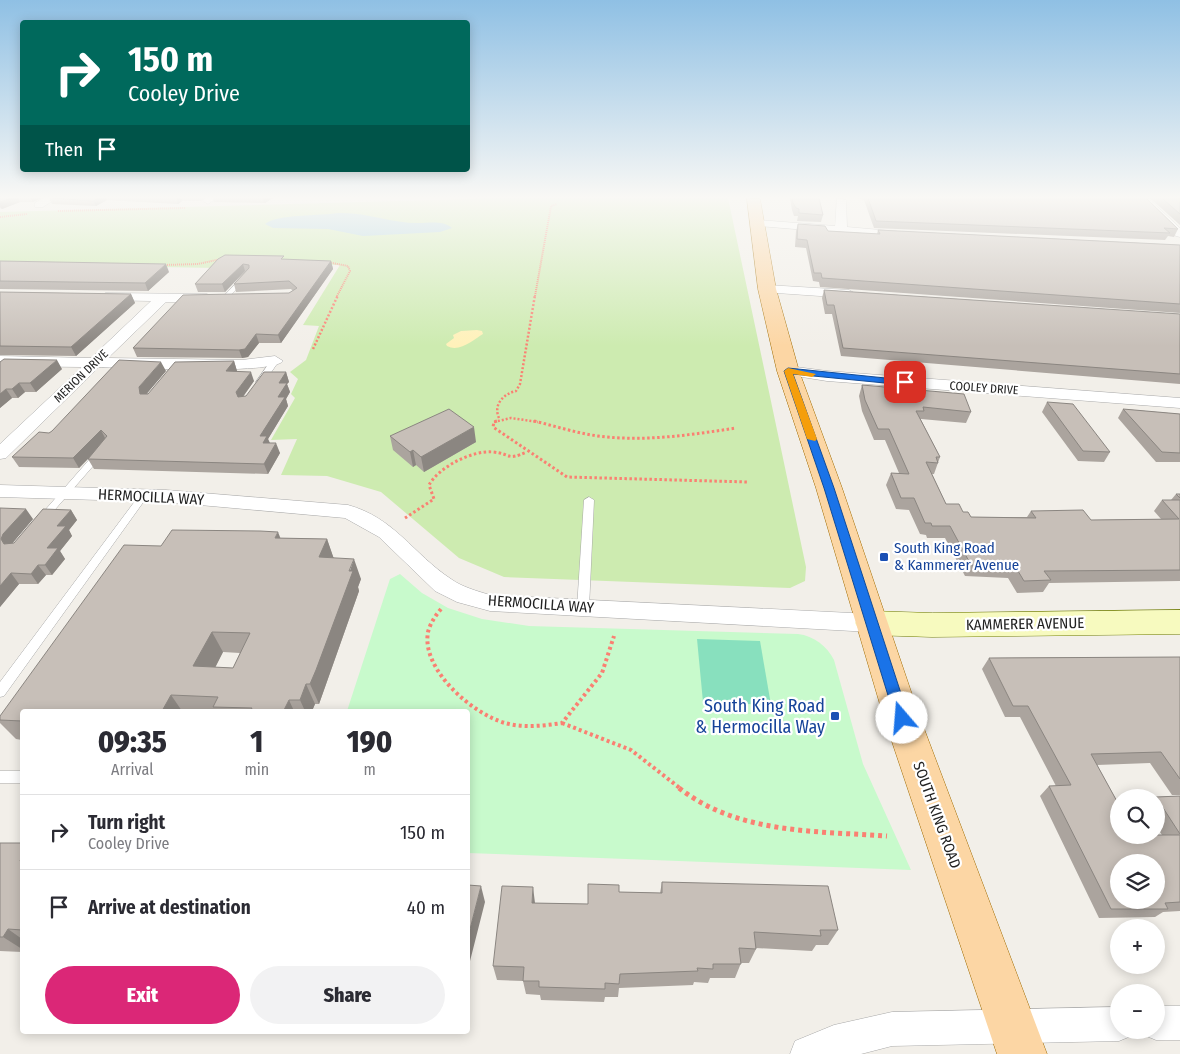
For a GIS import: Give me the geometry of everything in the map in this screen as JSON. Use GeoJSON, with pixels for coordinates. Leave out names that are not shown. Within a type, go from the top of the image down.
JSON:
{"type":"FeatureCollection","features":[{"type":"Feature","properties":{"kind":"main road","name":"SOUTH KING ROAD"},"geometry":{"type":"LineString","coordinates":[[761,247],[766,288],[788,371],[829,488],[902,718],[1017,1040]]}},
{"type":"Feature","properties":{"kind":"street"},"geometry":{"type":"LineString","coordinates":[[766,288],[868,296]]}},
{"type":"Feature","properties":{"kind":"street"},"geometry":{"type":"LineString","coordinates":[[97,296],[244,298]]}},
{"type":"Feature","properties":{"kind":"street","name":"MERION DRIVE"},"geometry":{"type":"LineString","coordinates":[[0,454],[162,298]]}},
{"type":"Feature","properties":{"kind":"street"},"geometry":{"type":"LineString","coordinates":[[4,364],[94,363],[174,369],[275,361]]}},
{"type":"Feature","properties":{"kind":"street","name":"COOLEY DRIVE"},"geometry":{"type":"LineString","coordinates":[[788,371],[836,377],[1180,404]]}},
{"type":"Feature","properties":{"kind":"street","name":"HERMOCILLA WAY"},"geometry":{"type":"LineString","coordinates":[[0,491],[144,495],[348,512],[367,520],[386,532],[442,585],[464,596],[490,603],[871,623]]}},
{"type":"Feature","properties":{"kind":"street","name":"KAMMERER AVENUE"},"geometry":{"type":"LineString","coordinates":[[871,623],[934,625],[1180,622]]}},
{"type":"Feature","properties":{"kind":"street"},"geometry":{"type":"LineString","coordinates":[[1165,1023],[1180,1023]]}},
{"type":"Feature","properties":{"kind":"street"},"geometry":{"type":"LineString","coordinates":[[808,1054],[834,1044],[892,1029],[1017,1040],[1110,1025]]}},
{"type":"Feature","properties":{"kind":"lane"},"geometry":{"type":"LineString","coordinates":[[224,298],[247,274]]}},
{"type":"Feature","properties":{"kind":"lane"},"geometry":{"type":"LineString","coordinates":[[255,390],[275,361]]}},
{"type":"Feature","properties":{"kind":"lane"},"geometry":{"type":"LineString","coordinates":[[33,530],[107,445]]}},
{"type":"Feature","properties":{"kind":"lane"},"geometry":{"type":"LineString","coordinates":[[0,692],[144,495]]}},
{"type":"Feature","properties":{"kind":"lane"},"geometry":{"type":"LineString","coordinates":[[583,608],[589,500]]}},
{"type":"Feature","properties":{"kind":"lane"},"geometry":{"type":"LineString","coordinates":[[0,777],[20,777]]}},
{"type":"Feature","properties":{"kind":"path"},"geometry":{"type":"LineString","coordinates":[[499,418],[497,406],[509,391],[516,390],[520,384],[544,247]]}},
{"type":"Feature","properties":{"kind":"path"},"geometry":{"type":"LineString","coordinates":[[160,265],[198,264],[222,259]]}},
{"type":"Feature","properties":{"kind":"path"},"geometry":{"type":"LineString","coordinates":[[313,349],[318,334],[350,271],[348,266],[341,263],[320,261]]}},
{"type":"Feature","properties":{"kind":"path"},"geometry":{"type":"LineString","coordinates":[[736,428],[659,439],[622,439],[578,433],[511,416],[499,418],[494,422],[494,427],[527,452],[567,477],[748,482]]}},
{"type":"Feature","properties":{"kind":"path"},"geometry":{"type":"LineString","coordinates":[[405,518],[434,499],[430,493],[429,485],[433,478],[441,471],[480,453],[493,452],[512,458],[527,452]]}},
{"type":"Feature","properties":{"kind":"path"},"geometry":{"type":"LineString","coordinates":[[441,609],[432,620],[428,634],[430,650],[449,688],[483,714],[504,723],[523,726],[562,723],[631,750],[693,799],[735,819],[784,829],[886,836]]}},
{"type":"Feature","properties":{"kind":"path"},"geometry":{"type":"LineString","coordinates":[[562,723],[596,684],[607,666],[614,636]]}},
{"type":"Feature","properties":{"kind":"green space"},"geometry":{"type":"Polygon","coordinates":[[[0,247],[738,247],[806,567],[805,581],[790,588],[504,577],[459,558],[381,492],[327,476],[281,475],[297,439],[271,440],[295,398],[291,394],[298,379],[290,372],[306,360],[319,326],[303,325],[340,265],[295,264],[215,268],[0,264],[0,247]]]}},
{"type":"Feature","properties":{"kind":"green space"},"geometry":{"type":"Polygon","coordinates":[[[400,574],[422,593],[448,608],[482,619],[529,626],[798,634],[815,639],[824,646],[834,660],[863,764],[911,870],[470,853],[470,709],[348,709],[390,579],[400,574]]]}},
{"type":"Feature","properties":{"kind":"green space"},"geometry":{"type":"Polygon","coordinates":[[[697,639],[760,641],[771,705],[703,702],[697,639]]]}},
{"type":"Feature","properties":{"kind":"sand"},"geometry":{"type":"Polygon","coordinates":[[[461,331],[482,331],[483,334],[462,347],[452,348],[446,344],[454,338],[453,335],[461,331]]]}},
{"type":"Feature","properties":{"kind":"building"},"geometry":{"type":"Polygon","coordinates":[[[809,247],[1180,247],[1180,304],[822,278],[821,273],[814,273],[809,247]]]}},
{"type":"Feature","properties":{"kind":"building"},"geometry":{"type":"Polygon","coordinates":[[[225,255],[284,256],[281,259],[331,261],[278,335],[256,334],[245,349],[239,350],[133,348],[183,295],[289,293],[297,288],[289,281],[234,284],[249,268],[249,265],[243,264],[222,284],[195,284],[218,259],[225,255]]]}},
{"type":"Feature","properties":{"kind":"building"},"geometry":{"type":"Polygon","coordinates":[[[0,261],[166,264],[145,283],[0,281],[0,261]]]}},
{"type":"Feature","properties":{"kind":"building"},"geometry":{"type":"Polygon","coordinates":[[[824,290],[1180,314],[1180,374],[843,348],[834,305],[827,305],[824,290]]]}},
{"type":"Feature","properties":{"kind":"building"},"geometry":{"type":"Polygon","coordinates":[[[0,292],[131,294],[71,347],[0,346],[0,292]]]}},
{"type":"Feature","properties":{"kind":"building"},"geometry":{"type":"Polygon","coordinates":[[[4,359],[57,360],[30,383],[19,383],[12,389],[6,389],[0,394],[0,362],[4,359]]]}},
{"type":"Feature","properties":{"kind":"building"},"geometry":{"type":"Polygon","coordinates":[[[119,360],[161,362],[139,387],[140,394],[148,394],[175,362],[234,361],[226,371],[251,372],[236,392],[238,397],[246,396],[264,372],[286,372],[279,383],[287,383],[278,397],[285,397],[260,436],[267,436],[263,443],[276,443],[264,464],[88,459],[107,436],[101,430],[73,458],[12,457],[39,432],[49,433],[52,431],[119,360]]]}},
{"type":"Feature","properties":{"kind":"building"},"geometry":{"type":"Polygon","coordinates":[[[862,385],[964,394],[971,412],[923,407],[924,411],[916,411],[940,457],[936,457],[938,463],[926,462],[946,504],[959,504],[963,512],[968,512],[971,517],[1036,518],[1031,511],[1083,510],[1091,520],[1179,519],[1162,500],[1180,500],[1180,570],[1044,571],[1051,580],[1024,581],[1015,566],[971,565],[950,526],[932,526],[931,523],[925,523],[914,498],[901,498],[891,473],[909,474],[889,429],[878,429],[865,400],[862,385]]]}},
{"type":"Feature","properties":{"kind":"building"},"geometry":{"type":"Polygon","coordinates":[[[1047,402],[1073,404],[1110,452],[1083,451],[1047,402]]]}},
{"type":"Feature","properties":{"kind":"building"},"geometry":{"type":"Polygon","coordinates":[[[449,409],[474,427],[421,457],[413,450],[410,452],[390,436],[449,409]]]}},
{"type":"Feature","properties":{"kind":"building"},"geometry":{"type":"Polygon","coordinates":[[[1123,409],[1180,414],[1180,453],[1162,452],[1123,409]]]}},
{"type":"Feature","properties":{"kind":"building"},"geometry":{"type":"Polygon","coordinates":[[[0,508],[26,509],[3,534],[1,539],[4,544],[14,543],[43,509],[71,510],[57,526],[66,526],[47,548],[58,548],[45,565],[38,565],[31,574],[11,573],[0,586],[0,508]]]}},
{"type":"Feature","properties":{"kind":"building"},"geometry":{"type":"Polygon","coordinates":[[[172,530],[278,532],[275,538],[327,539],[319,557],[354,559],[349,571],[353,571],[316,670],[310,684],[306,684],[300,700],[289,700],[284,709],[252,709],[213,707],[218,697],[171,695],[163,709],[20,709],[20,721],[0,720],[0,716],[124,545],[161,546],[172,530]],[[212,632],[193,666],[233,668],[250,633],[212,632]]]}},
{"type":"Feature","properties":{"kind":"building"},"geometry":{"type":"Polygon","coordinates":[[[1180,657],[1180,779],[1161,752],[1091,754],[1110,789],[1110,844],[1165,844],[1165,835],[1180,835],[1180,902],[1165,903],[1165,854],[1110,854],[1110,907],[1049,786],[1071,785],[1028,706],[1013,706],[989,658],[1180,657]]]}},
{"type":"Feature","properties":{"kind":"building"},"geometry":{"type":"Polygon","coordinates":[[[1180,796],[1180,834],[1165,811],[1165,797],[1180,796]]]}},
{"type":"Feature","properties":{"kind":"building"},"geometry":{"type":"Polygon","coordinates":[[[0,843],[20,843],[20,930],[8,929],[3,937],[0,937],[0,843]]]}},
{"type":"Feature","properties":{"kind":"building"},"geometry":{"type":"Polygon","coordinates":[[[662,882],[828,886],[838,930],[820,930],[821,936],[754,932],[756,949],[739,948],[741,964],[713,964],[713,969],[697,968],[698,971],[620,974],[619,984],[605,983],[605,989],[539,987],[539,981],[523,981],[524,967],[493,966],[502,886],[533,887],[532,903],[588,904],[588,884],[619,885],[619,892],[662,893],[662,882]]]}},
{"type":"Feature","properties":{"kind":"building"},"geometry":{"type":"Polygon","coordinates":[[[470,885],[481,886],[470,929],[470,885]]]}},
{"type":"Feature","properties":{"kind":"slow traffic"},"geometry":{"type":"LineString","coordinates":[[812,374],[788,371],[812,439]]}},
{"type":"Feature","properties":{"kind":"place","name":"South King Road & Kammerer Avenue"},"geometry":{"type":"Point","coordinates":[884,557]}},
{"type":"Feature","properties":{"kind":"place","name":"South King Road & Hermocilla Way"},"geometry":{"type":"Point","coordinates":[835,716]}},
{"type":"Feature","properties":{"kind":"route"},"geometry":{"type":"LineString","coordinates":[[902,718],[829,488],[788,371],[905,382]]}}]}
